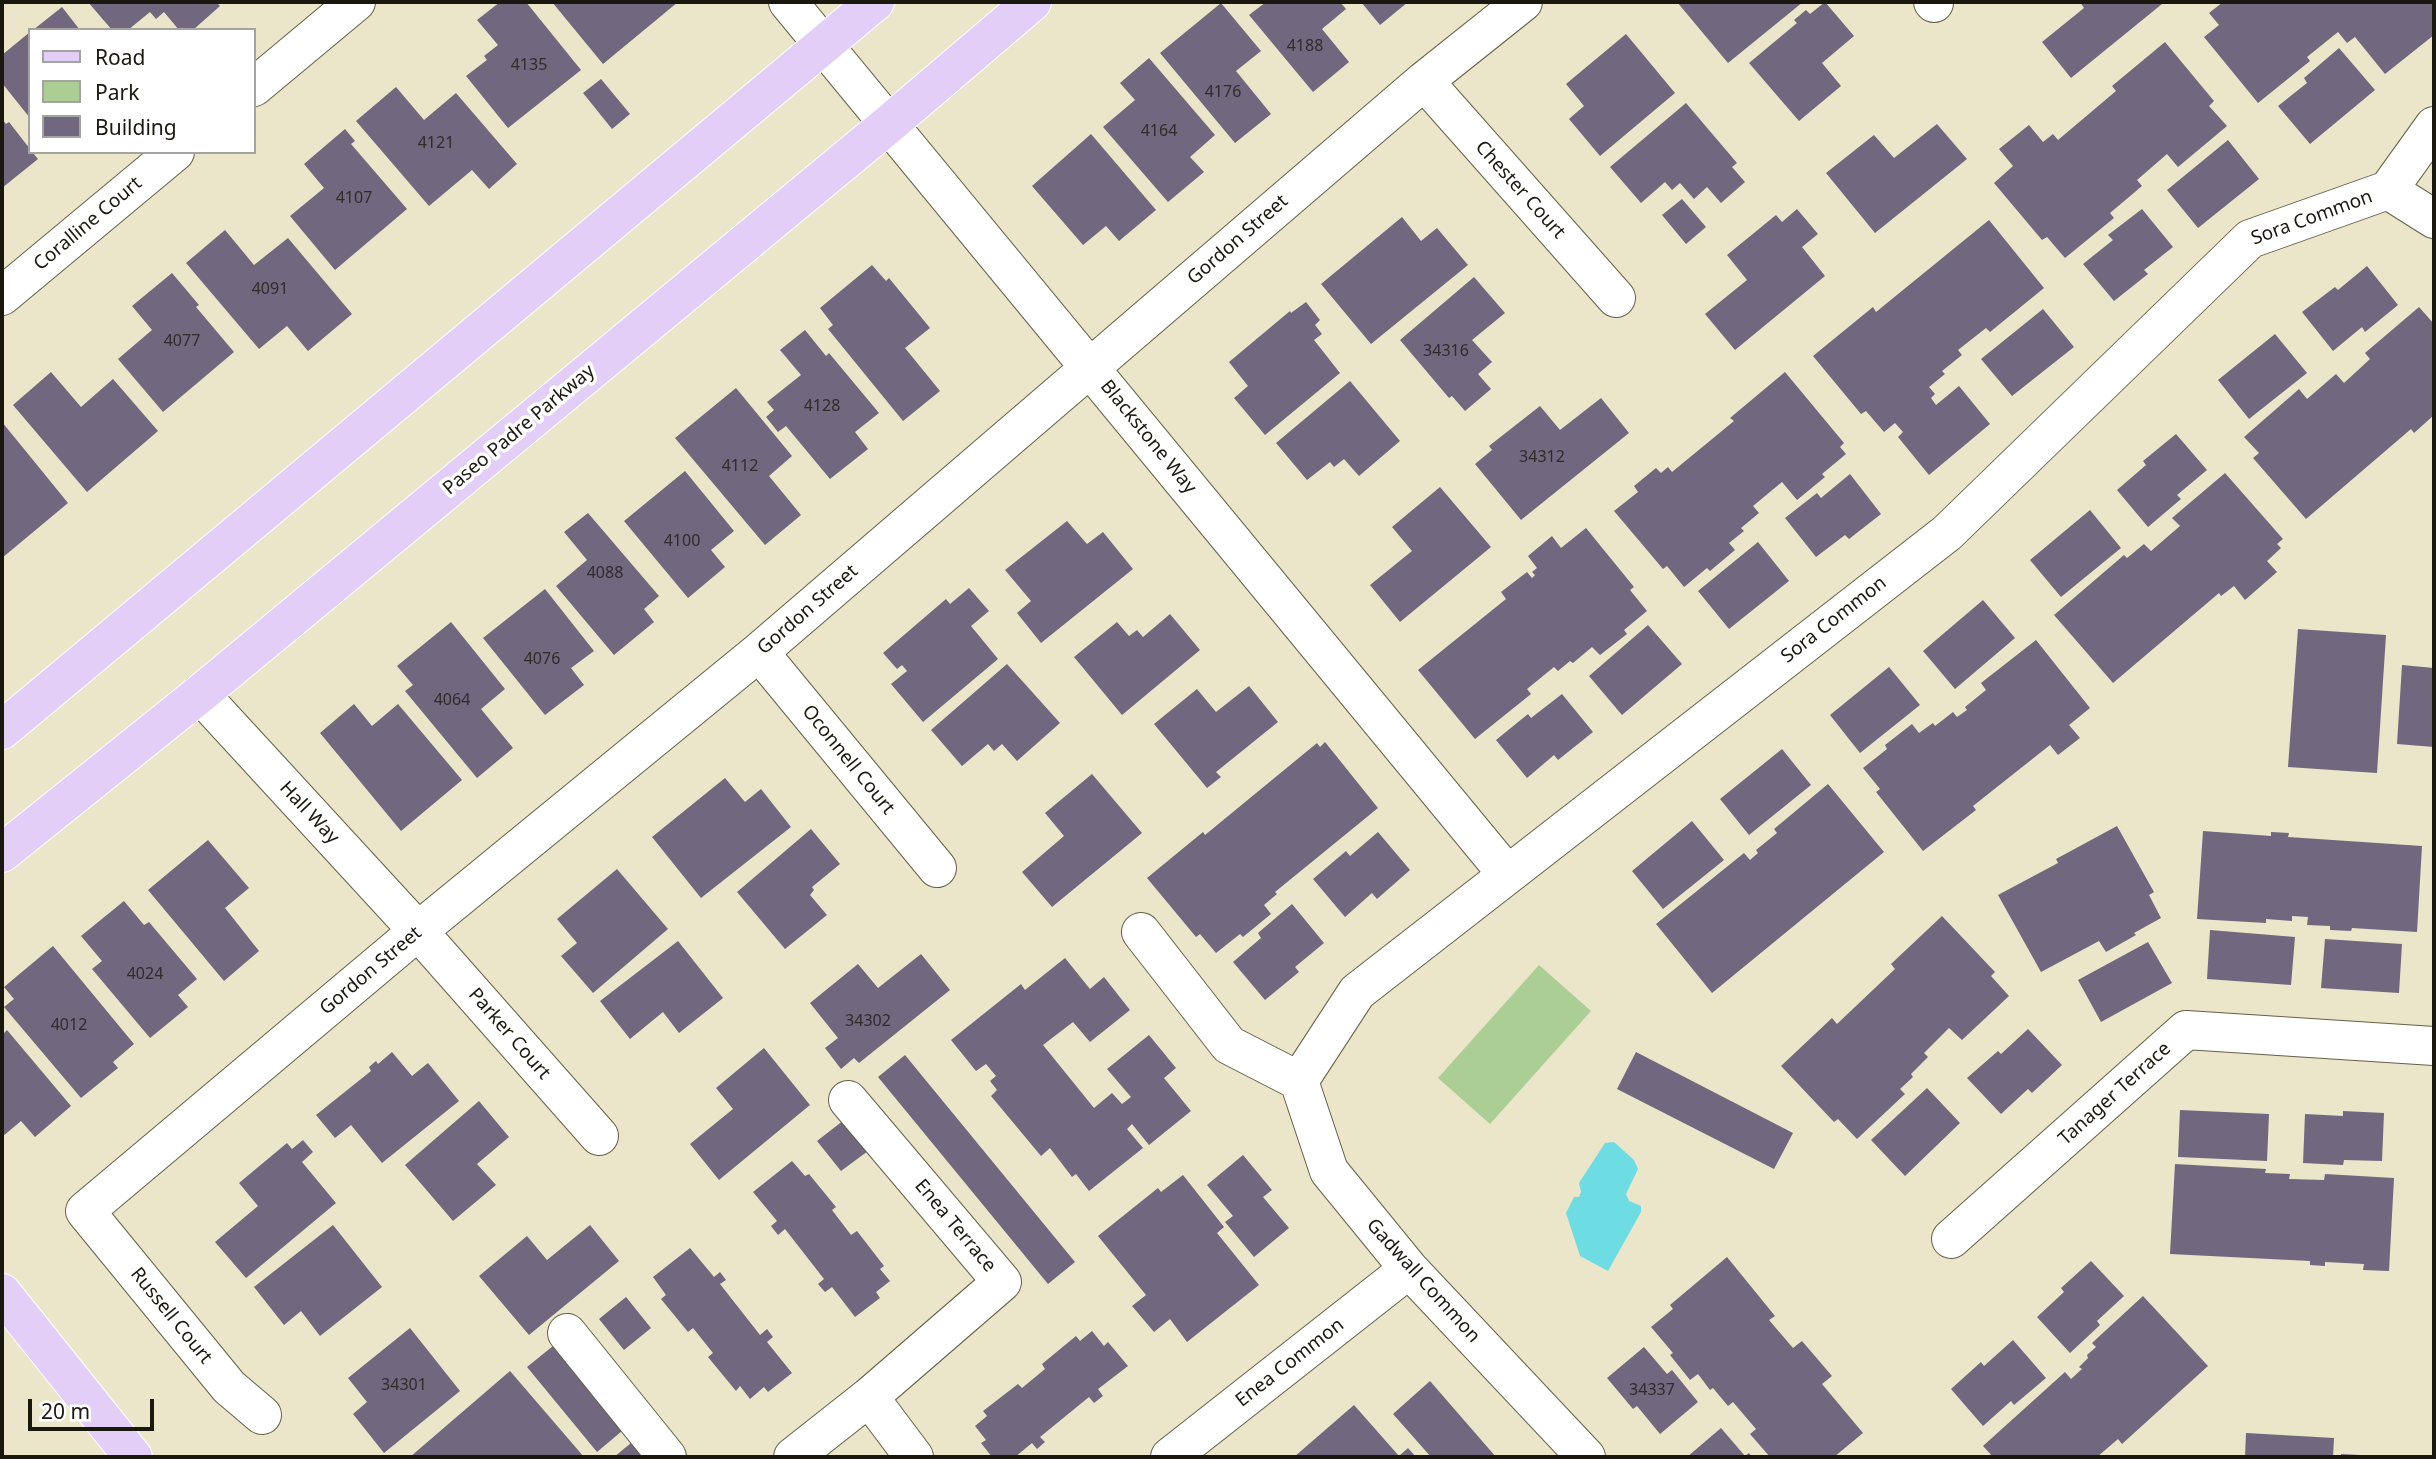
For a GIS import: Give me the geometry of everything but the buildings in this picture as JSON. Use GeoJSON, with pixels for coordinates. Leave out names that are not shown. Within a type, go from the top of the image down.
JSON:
{"type":"FeatureCollection","features":[{"type":"Feature","properties":{"kind":"main road"},"geometry":{"type":"LineString","coordinates":[[2,730],[875,2]]}},
{"type":"Feature","properties":{"kind":"main road","name":"Paseo Padre Parkway"},"geometry":{"type":"LineString","coordinates":[[2,853],[200,694],[889,124],[1032,2]]}},
{"type":"Feature","properties":{"kind":"main road"},"geometry":{"type":"LineString","coordinates":[[2,1293],[133,1457]]}},
{"type":"Feature","properties":{"kind":"street"},"geometry":{"type":"LineString","coordinates":[[256,85],[356,2]]}},
{"type":"Feature","properties":{"kind":"street","name":"Blackstone Way"},"geometry":{"type":"LineString","coordinates":[[788,2],[1507,874]]}},
{"type":"Feature","properties":{"kind":"street","name":"Gordon Street"},"geometry":{"type":"LineString","coordinates":[[85,1211],[418,931],[759,652],[1424,81],[1524,2]]}},
{"type":"Feature","properties":{"kind":"street","name":"Chester Court"},"geometry":{"type":"LineString","coordinates":[[1424,81],[1616,298]]}},
{"type":"Feature","properties":{"kind":"street"},"geometry":{"type":"LineString","coordinates":[[2434,126],[2388,190],[2434,219]]}},
{"type":"Feature","properties":{"kind":"street","name":"Coralline Court"},"geometry":{"type":"LineString","coordinates":[[2,296],[173,154]]}},
{"type":"Feature","properties":{"kind":"street","name":"Sora Common"},"geometry":{"type":"LineString","coordinates":[[1299,1081],[1357,992],[1947,533],[2249,239],[2388,190]]}},
{"type":"Feature","properties":{"kind":"street","name":"Oconnell Court"},"geometry":{"type":"LineString","coordinates":[[759,652],[937,868]]}},
{"type":"Feature","properties":{"kind":"street","name":"Hall Way"},"geometry":{"type":"LineString","coordinates":[[200,694],[418,931]]}},
{"type":"Feature","properties":{"kind":"street","name":"Parker Court"},"geometry":{"type":"LineString","coordinates":[[418,931],[600,1136]]}},
{"type":"Feature","properties":{"kind":"street"},"geometry":{"type":"LineString","coordinates":[[1141,932],[1229,1045],[1299,1081]]}},
{"type":"Feature","properties":{"kind":"street","name":"Tanager Terrace"},"geometry":{"type":"LineString","coordinates":[[1951,1239],[2186,1030],[2434,1046]]}},
{"type":"Feature","properties":{"kind":"street","name":"Gadwall Common"},"geometry":{"type":"LineString","coordinates":[[1299,1081],[1329,1171],[1409,1269],[1586,1457]]}},
{"type":"Feature","properties":{"kind":"street","name":"Enea Terrace"},"geometry":{"type":"LineString","coordinates":[[793,1457],[869,1397],[1002,1282],[848,1100]]}},
{"type":"Feature","properties":{"kind":"street","name":"Russell Court"},"geometry":{"type":"LineString","coordinates":[[85,1211],[229,1387],[262,1415]]}},
{"type":"Feature","properties":{"kind":"street","name":"Enea Common"},"geometry":{"type":"LineString","coordinates":[[1170,1457],[1409,1269]]}},
{"type":"Feature","properties":{"kind":"street"},"geometry":{"type":"LineString","coordinates":[[567,1333],[667,1457]]}},
{"type":"Feature","properties":{"kind":"street"},"geometry":{"type":"LineString","coordinates":[[869,1397],[914,1457]]}},
{"type":"Feature","properties":{"kind":"green space"},"geometry":{"type":"Polygon","coordinates":[[[1539,965],[1591,1011],[1490,1124],[1438,1078],[1539,965]]]}},
{"type":"Feature","properties":{"kind":"water"},"geometry":{"type":"Polygon","coordinates":[[[1614,1142],[1634,1160],[1638,1169],[1626,1194],[1629,1201],[1641,1206],[1641,1212],[1608,1271],[1580,1256],[1566,1213],[1574,1197],[1579,1197],[1579,1183],[1605,1143],[1614,1142]]]}}]}
